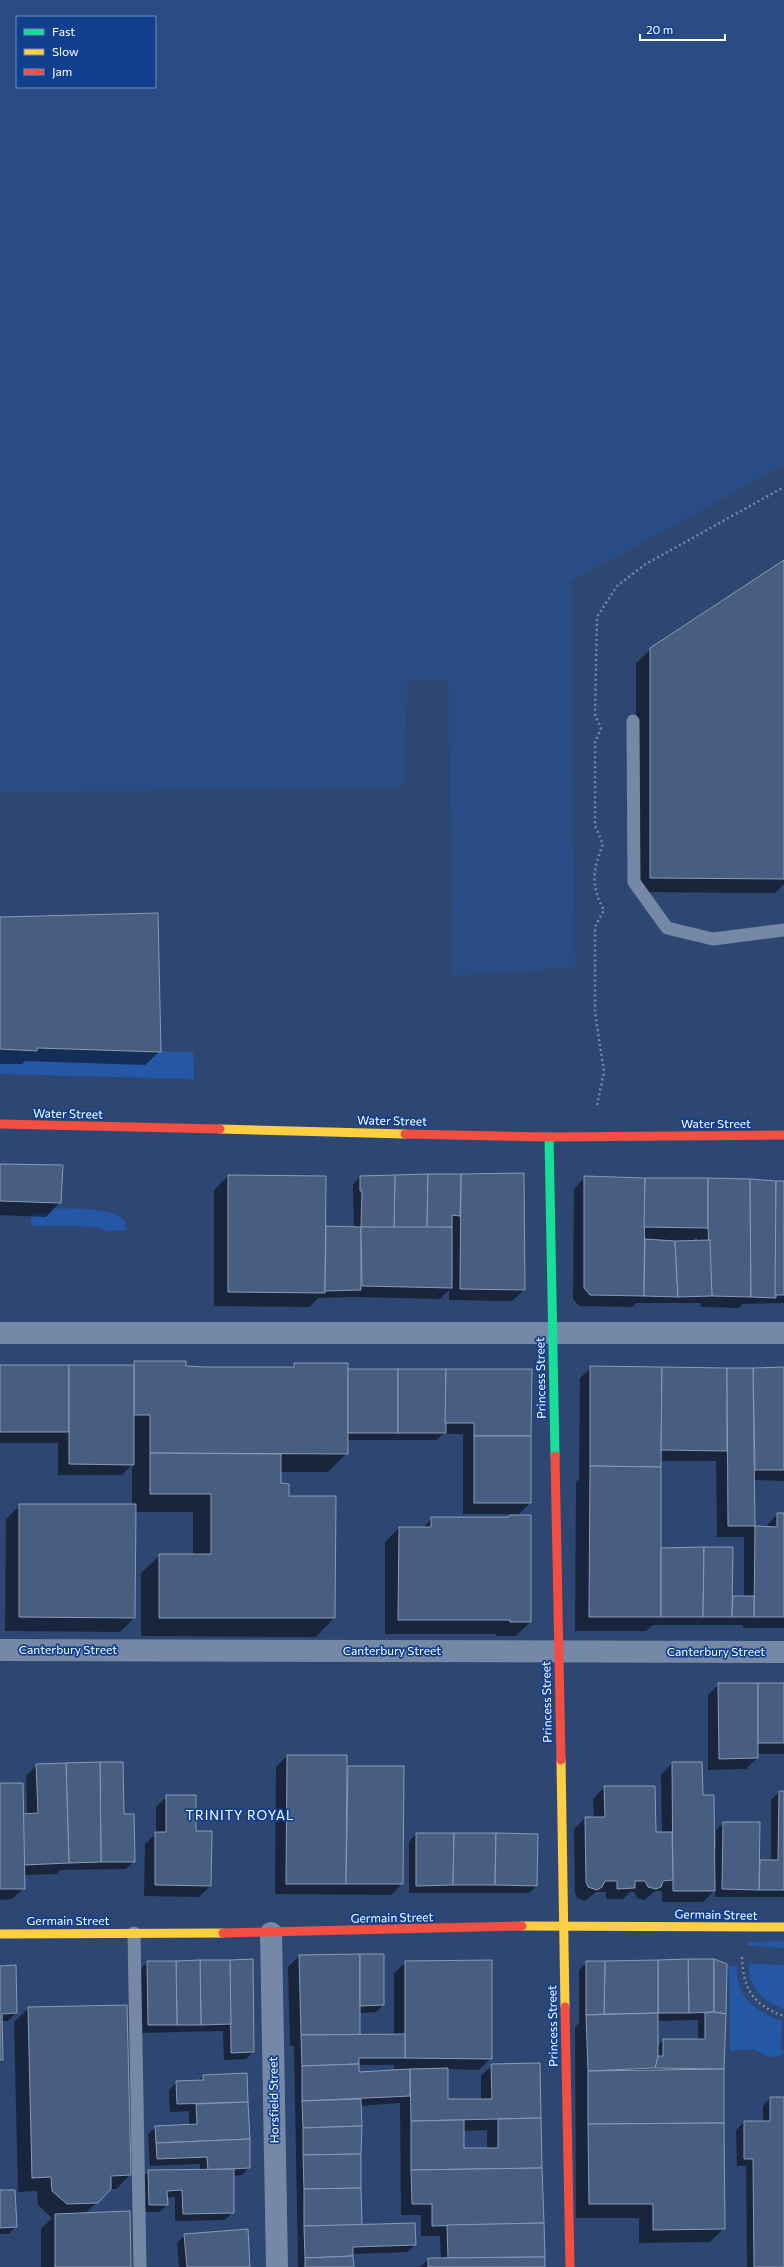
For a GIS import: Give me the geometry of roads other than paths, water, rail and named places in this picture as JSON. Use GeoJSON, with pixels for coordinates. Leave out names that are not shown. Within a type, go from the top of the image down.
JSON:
{"type":"FeatureCollection","features":[{"type":"Feature","properties":{"kind":"street","name":"Water Street"},"geometry":{"type":"LineString","coordinates":[[0,1124],[549,1136],[784,1135]]}},
{"type":"Feature","properties":{"kind":"street","name":"Princess Street"},"geometry":{"type":"LineString","coordinates":[[549,1136],[562,1925],[570,2267]]}},
{"type":"Feature","properties":{"kind":"street"},"geometry":{"type":"LineString","coordinates":[[0,1333],[784,1333]]}},
{"type":"Feature","properties":{"kind":"street","name":"Canterbury Street"},"geometry":{"type":"LineString","coordinates":[[0,1650],[784,1652]]}},
{"type":"Feature","properties":{"kind":"street","name":"Germain Street"},"geometry":{"type":"LineString","coordinates":[[0,1934],[271,1933],[562,1925],[784,1927]]}},
{"type":"Feature","properties":{"kind":"street","name":"Horsfield Street"},"geometry":{"type":"LineString","coordinates":[[271,1933],[277,2267]]}},
{"type":"Feature","properties":{"kind":"lane"},"geometry":{"type":"LineString","coordinates":[[633,721],[634,882],[667,928],[713,939],[784,930]]}},
{"type":"Feature","properties":{"kind":"lane"},"geometry":{"type":"LineString","coordinates":[[134,1933],[140,2267]]}},
{"type":"Feature","properties":{"kind":"district","name":"TRINITY ROYAL"},"geometry":{"type":"Point","coordinates":[240,1815]}}]}
